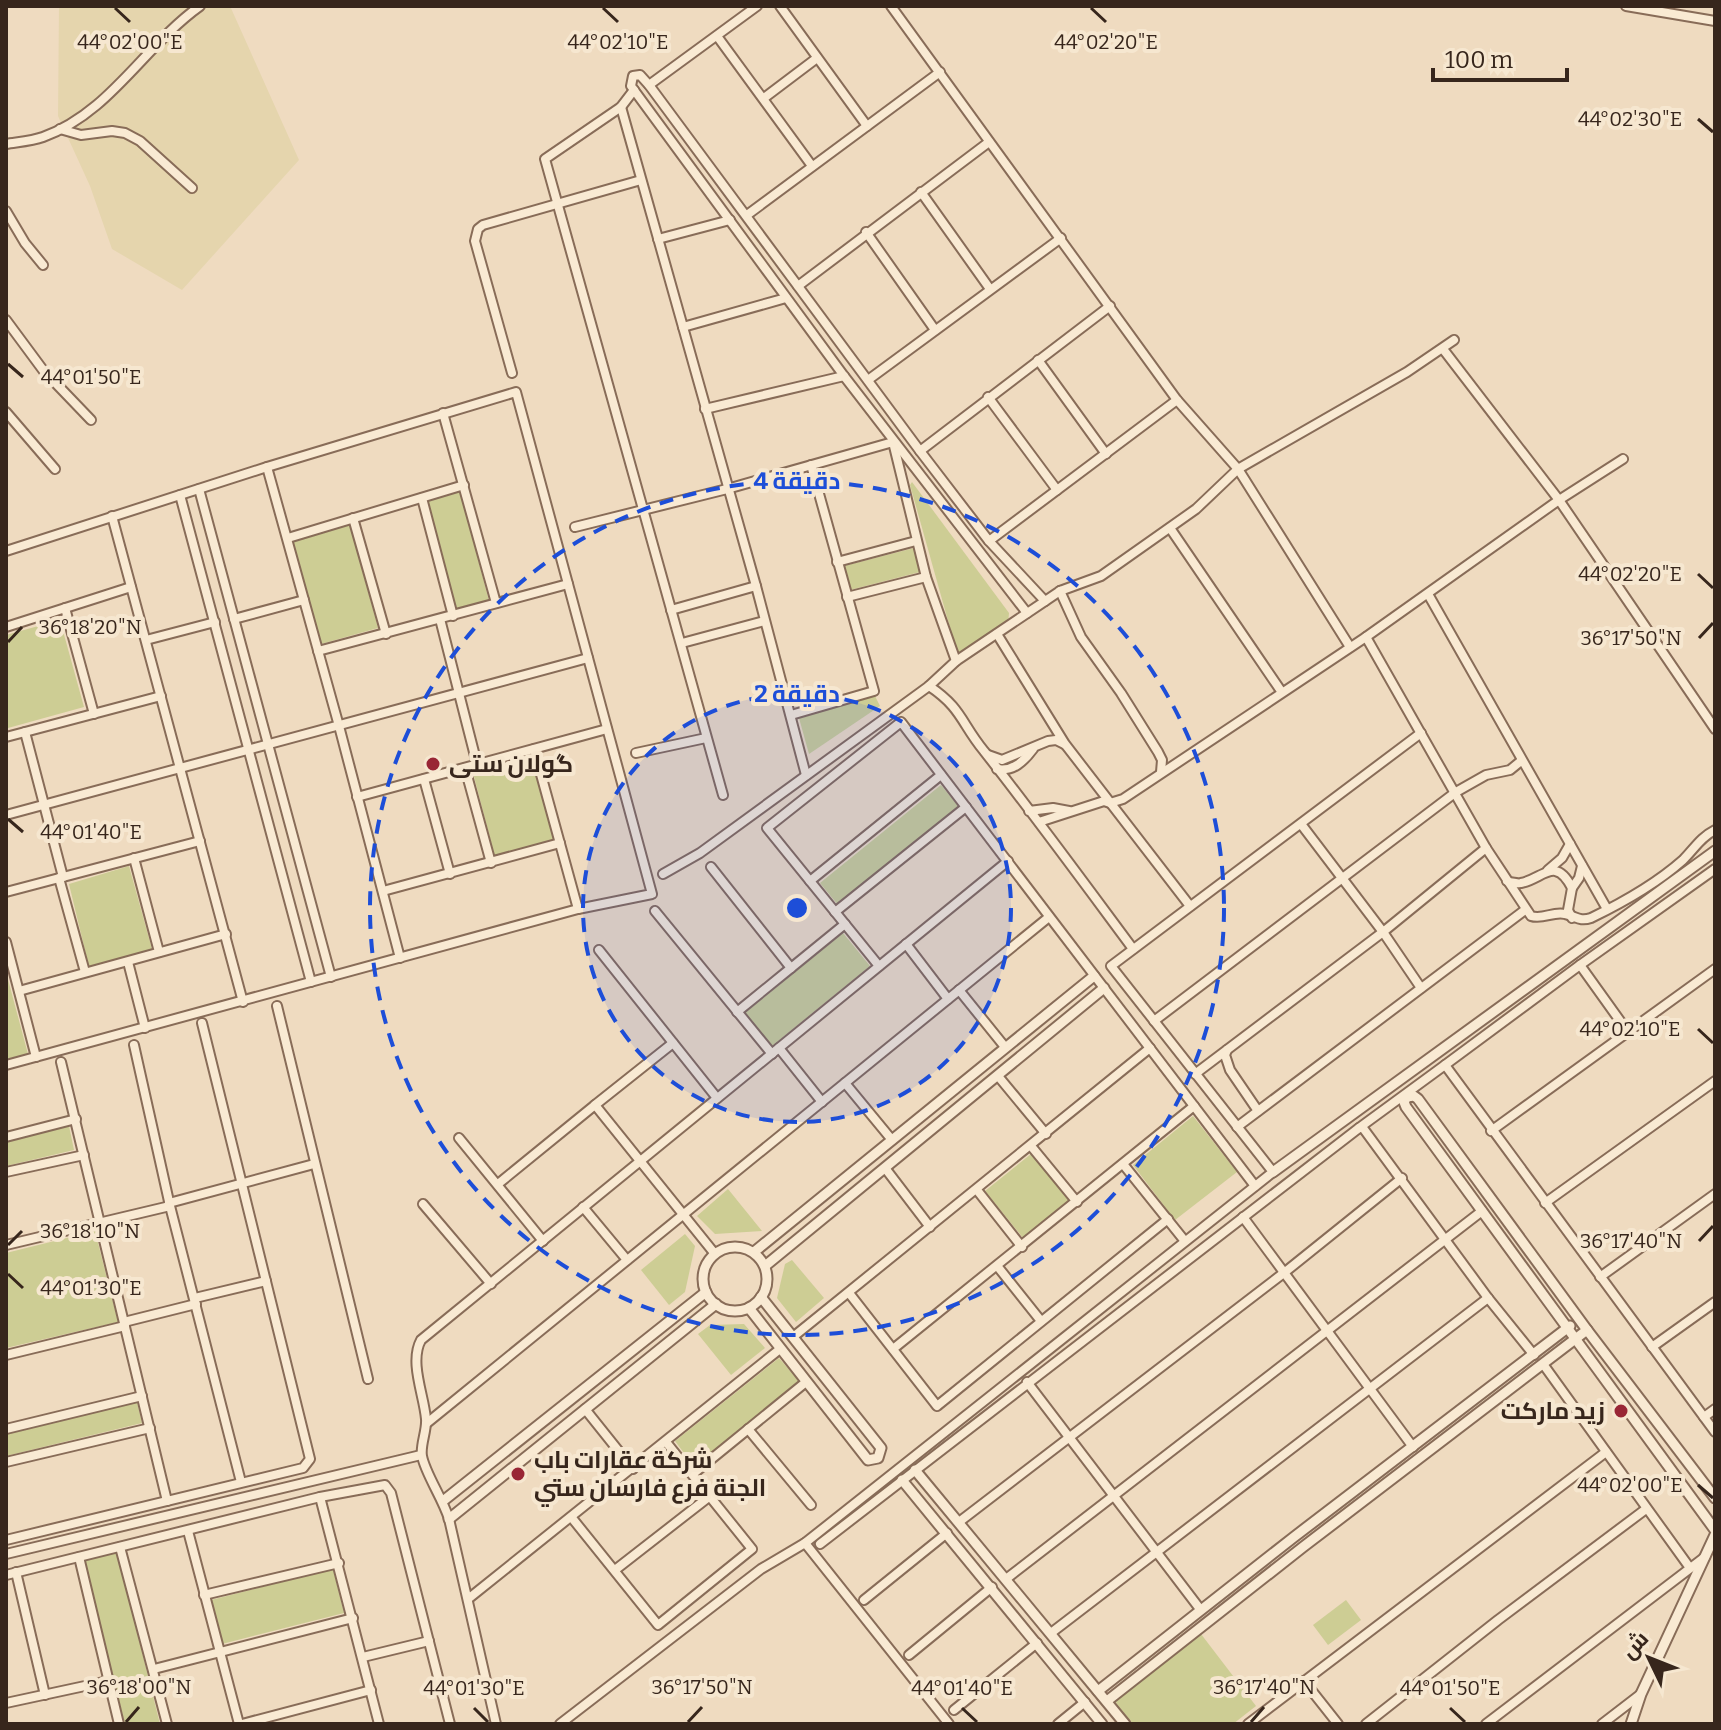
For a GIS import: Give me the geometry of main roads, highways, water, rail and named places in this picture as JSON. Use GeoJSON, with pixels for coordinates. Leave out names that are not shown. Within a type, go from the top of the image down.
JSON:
{"type":"FeatureCollection","features":[{"type":"Feature","properties":{"kind":"place","name":"گولان ستی"},"geometry":{"type":"Point","coordinates":[433,764]}},
{"type":"Feature","properties":{"kind":"place","name":"زيد ماركت"},"geometry":{"type":"Point","coordinates":[1621,1411]}},
{"type":"Feature","properties":{"kind":"place","name":"شرکة عقارات باب الجنة فرع فارسان ستي"},"geometry":{"type":"Point","coordinates":[518,1474]}}]}
